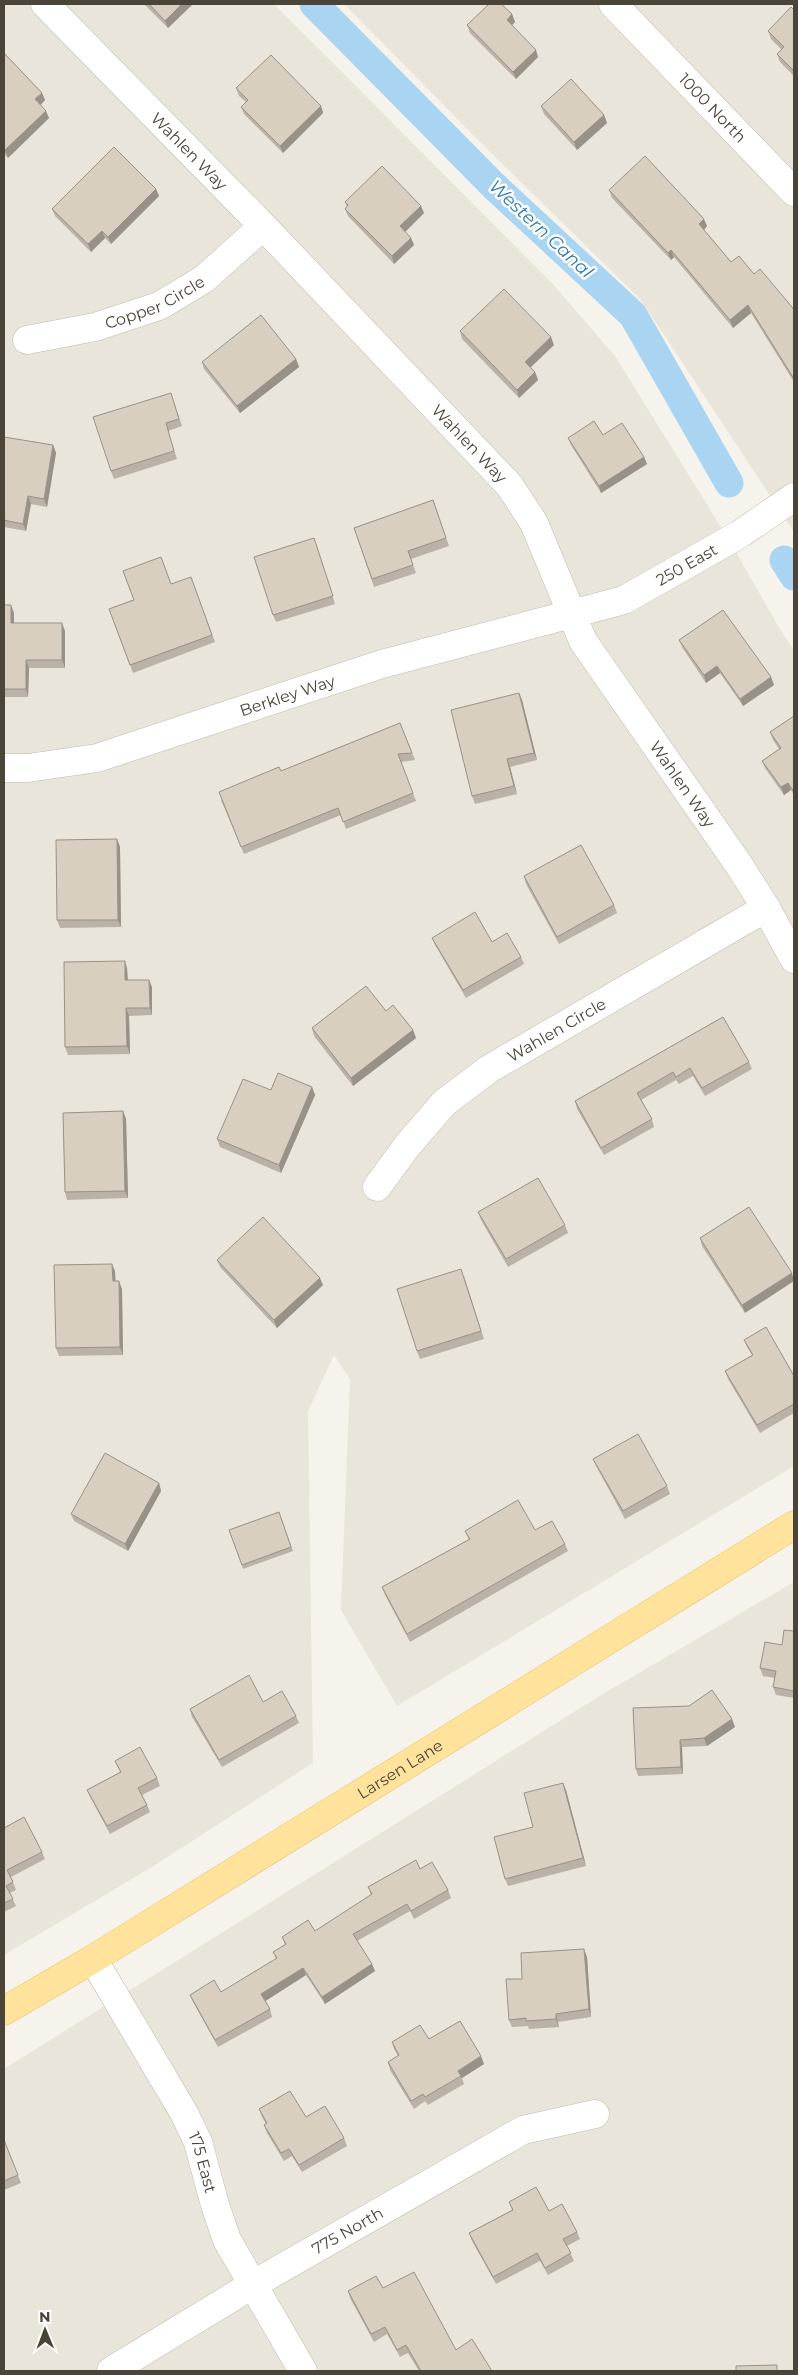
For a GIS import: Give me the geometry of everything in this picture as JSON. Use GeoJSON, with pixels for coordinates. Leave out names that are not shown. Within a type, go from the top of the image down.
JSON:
{"type":"FeatureCollection","features":[{"type":"Feature","properties":{"kind":"main road","name":"Larsen Lane"},"geometry":{"type":"LineString","coordinates":[[4,2011],[93,1959],[794,1526]]}},
{"type":"Feature","properties":{"kind":"street","name":"Wahlen Way"},"geometry":{"type":"LineString","coordinates":[[45,4],[263,226],[510,486],[534,523],[583,641],[766,908],[794,959]]}},
{"type":"Feature","properties":{"kind":"street","name":"1000 North"},"geometry":{"type":"LineString","coordinates":[[613,4],[794,192]]}},
{"type":"Feature","properties":{"kind":"street","name":"Copper Circle"},"geometry":{"type":"LineString","coordinates":[[27,340],[95,327],[159,306],[204,278],[263,226]]}},
{"type":"Feature","properties":{"kind":"street","name":"250 East"},"geometry":{"type":"LineString","coordinates":[[570,613],[624,600],[740,534],[794,497]]}},
{"type":"Feature","properties":{"kind":"street","name":"Berkley Way"},"geometry":{"type":"LineString","coordinates":[[4,768],[28,768],[97,758],[382,664],[570,613]]}},
{"type":"Feature","properties":{"kind":"street","name":"Wahlen Circle"},"geometry":{"type":"LineString","coordinates":[[377,1187],[407,1146],[444,1103],[489,1068],[766,908]]}},
{"type":"Feature","properties":{"kind":"street","name":"175 East"},"geometry":{"type":"LineString","coordinates":[[93,1959],[184,2113],[198,2142],[214,2205],[227,2240],[303,2371]]}},
{"type":"Feature","properties":{"kind":"street","name":"775 North"},"geometry":{"type":"LineString","coordinates":[[111,2371],[252,2286],[523,2130],[595,2114]]}},
{"type":"Feature","properties":{"kind":"shaded area"},"geometry":{"type":"Polygon","coordinates":[[[4,4],[274,4],[551,282],[615,356],[732,545],[781,631],[794,650],[794,1466],[397,1706],[341,1610],[350,1379],[334,1355],[308,1411],[313,1763],[152,1867],[4,1955],[4,4]]]}},
{"type":"Feature","properties":{"kind":"shaded area"},"geometry":{"type":"Polygon","coordinates":[[[344,4],[794,4],[794,532],[641,300],[485,147],[344,4]]]}},
{"type":"Feature","properties":{"kind":"shaded area"},"geometry":{"type":"Polygon","coordinates":[[[794,1582],[794,2371],[4,2371],[4,2069],[598,1697],[794,1582]]]}},
{"type":"Feature","properties":{"kind":"building"},"geometry":{"type":"Polygon","coordinates":[[[149,4],[182,4],[165,21],[149,4]]]}},
{"type":"Feature","properties":{"kind":"building"},"geometry":{"type":"Polygon","coordinates":[[[489,4],[501,4],[512,14],[507,20],[536,50],[513,72],[467,25],[489,4]]]}},
{"type":"Feature","properties":{"kind":"building"},"geometry":{"type":"Polygon","coordinates":[[[791,7],[794,10],[794,71],[777,54],[784,47],[768,31],[791,7]]]}},
{"type":"Feature","properties":{"kind":"building"},"geometry":{"type":"Polygon","coordinates":[[[4,53],[42,93],[35,99],[46,111],[5,150],[4,149],[4,53]]]}},
{"type":"Feature","properties":{"kind":"building"},"geometry":{"type":"Polygon","coordinates":[[[271,55],[321,106],[280,146],[241,107],[248,100],[236,88],[271,55]]]}},
{"type":"Feature","properties":{"kind":"building"},"geometry":{"type":"Polygon","coordinates":[[[571,79],[604,115],[574,142],[541,106],[571,79]]]}},
{"type":"Feature","properties":{"kind":"building"},"geometry":{"type":"Polygon","coordinates":[[[114,147],[156,189],[108,237],[102,231],[88,244],[52,209],[114,147]]]}},
{"type":"Feature","properties":{"kind":"building"},"geometry":{"type":"Polygon","coordinates":[[[645,156],[704,219],[699,224],[731,262],[739,256],[754,274],[760,269],[792,307],[794,310],[794,379],[748,305],[730,320],[671,250],[668,253],[609,190],[645,156]]]}},
{"type":"Feature","properties":{"kind":"building"},"geometry":{"type":"Polygon","coordinates":[[[382,166],[421,206],[400,226],[411,238],[392,256],[345,209],[348,205],[345,202],[382,166]]]}},
{"type":"Feature","properties":{"kind":"building"},"geometry":{"type":"Polygon","coordinates":[[[504,289],[551,337],[525,362],[535,372],[517,390],[460,331],[504,289]]]}},
{"type":"Feature","properties":{"kind":"building"},"geometry":{"type":"Polygon","coordinates":[[[261,315],[296,359],[237,406],[202,362],[261,315]]]}},
{"type":"Feature","properties":{"kind":"building"},"geometry":{"type":"Polygon","coordinates":[[[171,393],[179,419],[166,423],[174,451],[111,471],[93,417],[171,393]]]}},
{"type":"Feature","properties":{"kind":"building"},"geometry":{"type":"Polygon","coordinates":[[[594,421],[603,435],[622,423],[644,457],[599,486],[568,438],[594,421]]]}},
{"type":"Feature","properties":{"kind":"building"},"geometry":{"type":"Polygon","coordinates":[[[4,437],[53,445],[44,499],[28,496],[23,524],[4,520],[4,437]]]}},
{"type":"Feature","properties":{"kind":"building"},"geometry":{"type":"Polygon","coordinates":[[[433,500],[446,538],[408,551],[413,565],[372,579],[354,528],[433,500]]]}},
{"type":"Feature","properties":{"kind":"building"},"geometry":{"type":"Polygon","coordinates":[[[314,538],[333,596],[273,615],[254,557],[314,538]]]}},
{"type":"Feature","properties":{"kind":"building"},"geometry":{"type":"Polygon","coordinates":[[[161,557],[171,584],[191,577],[212,635],[130,665],[109,609],[134,600],[123,571],[161,557]]]}},
{"type":"Feature","properties":{"kind":"building"},"geometry":{"type":"Polygon","coordinates":[[[4,605],[11,605],[11,623],[62,623],[62,660],[26,660],[26,689],[4,689],[4,605]]]}},
{"type":"Feature","properties":{"kind":"building"},"geometry":{"type":"Polygon","coordinates":[[[723,610],[771,677],[740,699],[717,666],[704,675],[679,640],[723,610]]]}},
{"type":"Feature","properties":{"kind":"building"},"geometry":{"type":"Polygon","coordinates":[[[519,693],[534,753],[507,759],[514,786],[472,796],[451,710],[519,693]]]}},
{"type":"Feature","properties":{"kind":"building"},"geometry":{"type":"Polygon","coordinates":[[[794,716],[794,792],[788,783],[781,787],[762,761],[781,748],[770,732],[794,716]]]}},
{"type":"Feature","properties":{"kind":"building"},"geometry":{"type":"Polygon","coordinates":[[[400,723],[412,753],[398,754],[413,793],[343,822],[338,808],[241,847],[219,792],[279,767],[281,771],[400,723]]]}},
{"type":"Feature","properties":{"kind":"building"},"geometry":{"type":"Polygon","coordinates":[[[117,839],[118,920],[57,920],[56,840],[117,839]]]}},
{"type":"Feature","properties":{"kind":"building"},"geometry":{"type":"Polygon","coordinates":[[[581,845],[614,905],[557,937],[524,876],[581,845]]]}},
{"type":"Feature","properties":{"kind":"building"},"geometry":{"type":"Polygon","coordinates":[[[475,912],[492,942],[507,933],[521,957],[463,990],[432,938],[475,912]]]}},
{"type":"Feature","properties":{"kind":"building"},"geometry":{"type":"Polygon","coordinates":[[[125,961],[125,980],[149,980],[150,1008],[126,1008],[127,1046],[65,1047],[64,962],[125,961]]]}},
{"type":"Feature","properties":{"kind":"building"},"geometry":{"type":"Polygon","coordinates":[[[366,986],[386,1011],[393,1005],[413,1030],[351,1078],[312,1028],[366,986]]]}},
{"type":"Feature","properties":{"kind":"building"},"geometry":{"type":"Polygon","coordinates":[[[723,1017],[749,1062],[702,1088],[690,1068],[676,1077],[673,1072],[637,1093],[652,1119],[601,1148],[575,1101],[723,1017]]]}},
{"type":"Feature","properties":{"kind":"building"},"geometry":{"type":"Polygon","coordinates":[[[278,1073],[312,1087],[279,1165],[217,1139],[243,1079],[271,1090],[278,1073]]]}},
{"type":"Feature","properties":{"kind":"building"},"geometry":{"type":"Polygon","coordinates":[[[123,1111],[125,1191],[65,1192],[63,1113],[123,1111]]]}},
{"type":"Feature","properties":{"kind":"building"},"geometry":{"type":"Polygon","coordinates":[[[538,1178],[565,1225],[506,1259],[478,1212],[538,1178]]]}},
{"type":"Feature","properties":{"kind":"building"},"geometry":{"type":"Polygon","coordinates":[[[749,1207],[792,1273],[742,1305],[700,1238],[749,1207]]]}},
{"type":"Feature","properties":{"kind":"building"},"geometry":{"type":"Polygon","coordinates":[[[263,1217],[320,1278],[274,1320],[217,1260],[263,1217]]]}},
{"type":"Feature","properties":{"kind":"building"},"geometry":{"type":"Polygon","coordinates":[[[112,1264],[113,1281],[119,1281],[120,1347],[56,1348],[54,1265],[112,1264]]]}},
{"type":"Feature","properties":{"kind":"building"},"geometry":{"type":"Polygon","coordinates":[[[461,1269],[481,1331],[417,1351],[397,1289],[461,1269]]]}},
{"type":"Feature","properties":{"kind":"building"},"geometry":{"type":"Polygon","coordinates":[[[766,1327],[794,1376],[794,1404],[757,1425],[725,1371],[753,1355],[744,1340],[766,1327]]]}},
{"type":"Feature","properties":{"kind":"building"},"geometry":{"type":"Polygon","coordinates":[[[638,1434],[667,1486],[623,1511],[593,1459],[638,1434]]]}},
{"type":"Feature","properties":{"kind":"building"},"geometry":{"type":"Polygon","coordinates":[[[105,1453],[159,1483],[125,1544],[71,1514],[105,1453]]]}},
{"type":"Feature","properties":{"kind":"building"},"geometry":{"type":"Polygon","coordinates":[[[518,1500],[535,1530],[552,1521],[565,1544],[407,1634],[382,1587],[470,1539],[465,1531],[518,1500]]]}},
{"type":"Feature","properties":{"kind":"building"},"geometry":{"type":"Polygon","coordinates":[[[279,1512],[291,1547],[242,1565],[229,1530],[279,1512]]]}},
{"type":"Feature","properties":{"kind":"building"},"geometry":{"type":"Polygon","coordinates":[[[784,1630],[794,1631],[794,1691],[773,1687],[776,1671],[760,1668],[765,1642],[782,1645],[784,1630]]]}},
{"type":"Feature","properties":{"kind":"building"},"geometry":{"type":"Polygon","coordinates":[[[249,1675],[263,1702],[282,1691],[296,1716],[219,1760],[190,1709],[249,1675]]]}},
{"type":"Feature","properties":{"kind":"building"},"geometry":{"type":"Polygon","coordinates":[[[712,1690],[732,1719],[704,1738],[680,1740],[681,1767],[636,1769],[633,1708],[689,1706],[712,1690]]]}},
{"type":"Feature","properties":{"kind":"building"},"geometry":{"type":"Polygon","coordinates":[[[140,1747],[157,1778],[138,1788],[147,1805],[107,1826],[87,1790],[121,1772],[115,1761],[140,1747]]]}},
{"type":"Feature","properties":{"kind":"building"},"geometry":{"type":"Polygon","coordinates":[[[563,1783],[583,1858],[505,1879],[494,1837],[533,1827],[524,1793],[563,1783]]]}},
{"type":"Feature","properties":{"kind":"building"},"geometry":{"type":"Polygon","coordinates":[[[24,1817],[42,1852],[7,1870],[13,1882],[6,1886],[13,1899],[4,1903],[4,1828],[24,1817]]]}},
{"type":"Feature","properties":{"kind":"building"},"geometry":{"type":"Polygon","coordinates":[[[416,1860],[420,1869],[432,1862],[448,1890],[411,1911],[407,1904],[353,1934],[372,1964],[322,1997],[303,1968],[261,1994],[270,2009],[215,2040],[190,1995],[214,1980],[221,1992],[277,1958],[273,1952],[286,1944],[282,1937],[308,1920],[315,1931],[372,1894],[368,1887],[416,1860]]]}},
{"type":"Feature","properties":{"kind":"building"},"geometry":{"type":"Polygon","coordinates":[[[584,1949],[589,2009],[556,2014],[556,2019],[526,2021],[526,2018],[509,2020],[506,1979],[522,1979],[521,1953],[584,1949]]]}},
{"type":"Feature","properties":{"kind":"building"},"geometry":{"type":"Polygon","coordinates":[[[460,2021],[481,2056],[458,2071],[461,2076],[425,2097],[423,2094],[411,2101],[388,2062],[399,2055],[392,2042],[420,2025],[429,2039],[460,2021]]]}},
{"type":"Feature","properties":{"kind":"building"},"geometry":{"type":"Polygon","coordinates":[[[290,2091],[306,2117],[325,2106],[344,2138],[299,2165],[289,2149],[281,2153],[264,2125],[267,2123],[259,2109],[290,2091]]]}},
{"type":"Feature","properties":{"kind":"building"},"geometry":{"type":"Polygon","coordinates":[[[4,2140],[18,2175],[4,2181],[4,2140]]]}},
{"type":"Feature","properties":{"kind":"building"},"geometry":{"type":"Polygon","coordinates":[[[536,2187],[549,2211],[562,2204],[577,2232],[563,2239],[571,2253],[545,2268],[537,2253],[493,2277],[469,2233],[513,2210],[509,2202],[536,2187]]]}},
{"type":"Feature","properties":{"kind":"building"},"geometry":{"type":"Polygon","coordinates":[[[414,2272],[456,2350],[472,2339],[492,2371],[421,2371],[406,2345],[397,2350],[385,2327],[371,2334],[348,2291],[376,2276],[383,2288],[414,2272]]]}},
{"type":"Feature","properties":{"kind":"building"},"geometry":{"type":"Polygon","coordinates":[[[777,2365],[777,2371],[736,2371],[736,2366],[777,2365]]]}},
{"type":"Feature","properties":{"kind":"waterway","name":"Western Canal"},"geometry":{"type":"LineString","coordinates":[[314,4],[494,186],[633,315],[729,483]]}},
{"type":"Feature","properties":{"kind":"waterway","name":"Western Canal"},"geometry":{"type":"LineString","coordinates":[[784,560],[794,576]]}}]}
